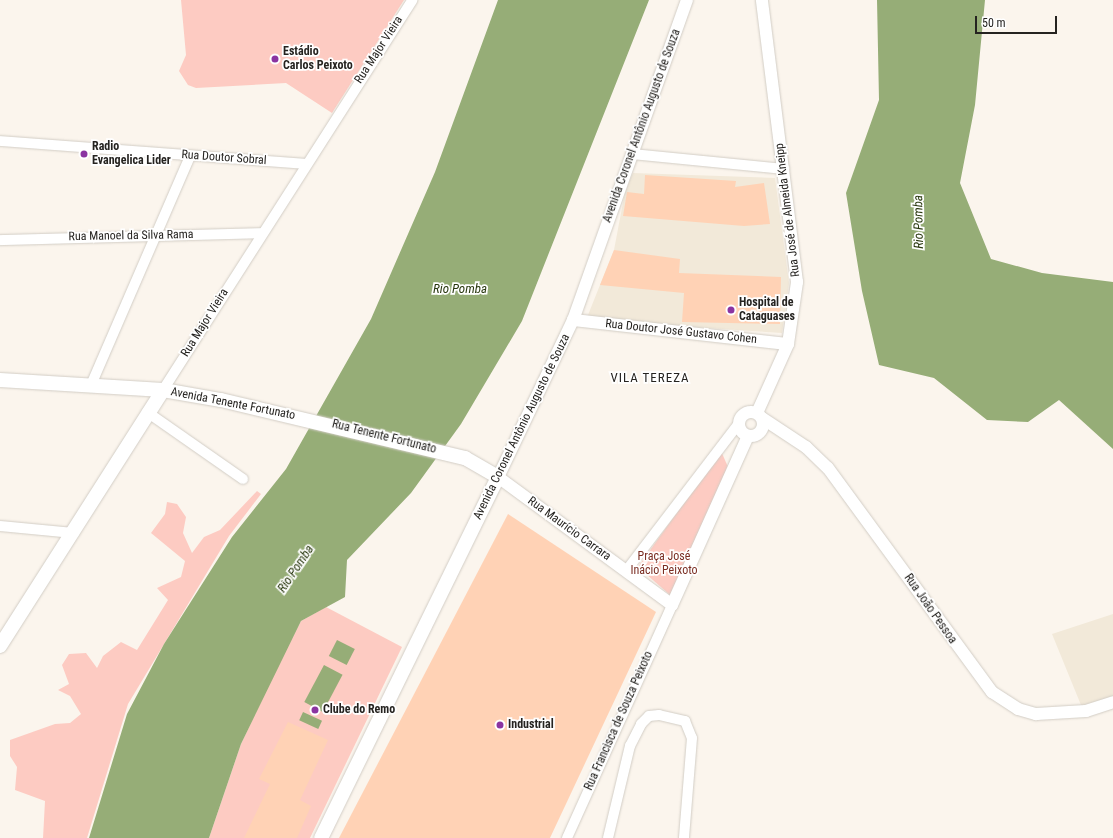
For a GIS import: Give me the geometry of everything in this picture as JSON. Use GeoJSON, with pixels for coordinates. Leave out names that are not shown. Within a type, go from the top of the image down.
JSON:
{"type":"FeatureCollection","features":[{"type":"Feature","properties":{"kind":"main road"},"geometry":{"type":"LineString","coordinates":[[0,380],[90,384],[163,390]]}},
{"type":"Feature","properties":{"kind":"main road","name":"Rua Major Vieira"},"geometry":{"type":"LineString","coordinates":[[0,646],[74,533],[147,412],[163,390]]}},
{"type":"Feature","properties":{"kind":"main road","name":"Avenida Tenente Fortunato"},"geometry":{"type":"LineString","coordinates":[[163,390],[303,417]]}},
{"type":"Feature","properties":{"kind":"main road","name":"Rua Tenente Fortunato"},"geometry":{"type":"LineString","coordinates":[[303,417],[465,458]]}},
{"type":"Feature","properties":{"kind":"main road","name":"Rua Maurício Carrara"},"geometry":{"type":"LineString","coordinates":[[465,458],[498,477]]}},
{"type":"Feature","properties":{"kind":"main road","name":"Avenida Coronel Antônio Augusto de Souza"},"geometry":{"type":"LineString","coordinates":[[321,838],[498,477]]}},
{"type":"Feature","properties":{"kind":"street","name":"Rua Major Vieira"},"geometry":{"type":"LineString","coordinates":[[163,390],[305,164],[412,0]]}},
{"type":"Feature","properties":{"kind":"street","name":"Avenida Coronel Antônio Augusto de Souza"},"geometry":{"type":"LineString","coordinates":[[498,477],[573,320],[687,0]]}},
{"type":"Feature","properties":{"kind":"street","name":"Rua José de Almeida Kneipp"},"geometry":{"type":"LineString","coordinates":[[753,435],[763,426],[759,416],[788,344],[797,282],[762,0]]}},
{"type":"Feature","properties":{"kind":"street","name":"Rua Doutor Sobral"},"geometry":{"type":"LineString","coordinates":[[0,141],[305,164]]}},
{"type":"Feature","properties":{"kind":"street"},"geometry":{"type":"LineString","coordinates":[[632,154],[784,169]]}},
{"type":"Feature","properties":{"kind":"street"},"geometry":{"type":"LineString","coordinates":[[90,384],[190,156]]}},
{"type":"Feature","properties":{"kind":"street","name":"Rua Manoel da Silva Rama"},"geometry":{"type":"LineString","coordinates":[[0,240],[262,233]]}},
{"type":"Feature","properties":{"kind":"street","name":"Rua Doutor José Gustavo Cohen"},"geometry":{"type":"LineString","coordinates":[[573,320],[788,344]]}},
{"type":"Feature","properties":{"kind":"street"},"geometry":{"type":"LineString","coordinates":[[147,412],[244,479]]}},
{"type":"Feature","properties":{"kind":"street"},"geometry":{"type":"LineString","coordinates":[[626,571],[739,423],[745,413],[759,416]]}},
{"type":"Feature","properties":{"kind":"street","name":"Rua João Pessoa"},"geometry":{"type":"LineString","coordinates":[[759,416],[806,447],[828,468],[992,692],[1018,709],[1036,714],[1086,712],[1113,702]]}},
{"type":"Feature","properties":{"kind":"street"},"geometry":{"type":"LineString","coordinates":[[739,423],[753,435],[783,432]]}},
{"type":"Feature","properties":{"kind":"street"},"geometry":{"type":"LineString","coordinates":[[672,605],[753,435]]}},
{"type":"Feature","properties":{"kind":"street","name":"Rua Maurício Carrara"},"geometry":{"type":"LineString","coordinates":[[498,477],[672,605]]}},
{"type":"Feature","properties":{"kind":"street"},"geometry":{"type":"LineString","coordinates":[[0,526],[74,533]]}},
{"type":"Feature","properties":{"kind":"street","name":"Rua Francisca de Souza Peixoto"},"geometry":{"type":"LineString","coordinates":[[567,838],[672,605]]}},
{"type":"Feature","properties":{"kind":"street"},"geometry":{"type":"LineString","coordinates":[[608,838],[630,746],[641,724],[649,716],[659,715],[685,722],[692,738],[684,838]]}},
{"type":"Feature","properties":{"kind":"shaded area"},"geometry":{"type":"Polygon","coordinates":[[[633,173],[775,178],[789,283],[782,333],[586,320],[614,250],[625,192],[633,173]]]}},
{"type":"Feature","properties":{"kind":"shaded area"},"geometry":{"type":"Polygon","coordinates":[[[1113,614],[1113,699],[1083,710],[1052,634],[1113,614]]]}},
{"type":"Feature","properties":{"kind":"green space","name":"Estádio Carlos Peixoto"},"geometry":{"type":"Polygon","coordinates":[[[181,0],[404,0],[332,113],[286,83],[196,88],[188,85],[179,71],[186,55],[181,0]]]}},
{"type":"Feature","properties":{"kind":"green space","name":"Praça José Inácio Peixoto"},"geometry":{"type":"Polygon","coordinates":[[[721,451],[728,467],[670,595],[638,567],[721,451]]]}},
{"type":"Feature","properties":{"kind":"green space"},"geometry":{"type":"Polygon","coordinates":[[[257,491],[261,494],[229,536],[128,704],[87,838],[43,838],[45,801],[15,790],[17,767],[10,756],[10,740],[55,724],[70,723],[81,714],[70,696],[58,690],[69,684],[62,665],[69,654],[86,653],[97,668],[103,656],[121,642],[137,650],[168,600],[157,588],[181,577],[185,561],[151,533],[165,514],[167,502],[177,504],[186,517],[183,533],[192,553],[204,537],[220,530],[257,491]]]}},
{"type":"Feature","properties":{"kind":"green space","name":"Clube do Remo"},"geometry":{"type":"Polygon","coordinates":[[[326,607],[402,647],[310,838],[209,838],[241,744],[273,676],[301,621],[326,607]]]}},
{"type":"Feature","properties":{"kind":"water","name":"Rio Pomba"},"geometry":{"type":"Polygon","coordinates":[[[498,0],[649,0],[522,321],[461,424],[411,493],[347,560],[345,597],[301,621],[241,744],[209,838],[89,838],[127,714],[164,644],[232,537],[286,469],[371,319],[435,172],[498,0]]]}},
{"type":"Feature","properties":{"kind":"water","name":"Rio Pomba"},"geometry":{"type":"Polygon","coordinates":[[[877,0],[985,0],[975,105],[960,183],[991,259],[1042,273],[1113,282],[1113,449],[1059,400],[1028,422],[987,420],[934,378],[879,365],[862,291],[846,193],[879,100],[877,0]]]}},
{"type":"Feature","properties":{"kind":"water"},"geometry":{"type":"Polygon","coordinates":[[[337,640],[355,649],[347,665],[329,656],[337,640]]]}},
{"type":"Feature","properties":{"kind":"water"},"geometry":{"type":"Polygon","coordinates":[[[324,665],[343,675],[323,712],[304,702],[324,665]]]}},
{"type":"Feature","properties":{"kind":"water"},"geometry":{"type":"Polygon","coordinates":[[[303,712],[322,721],[318,729],[299,720],[303,712]]]}},
{"type":"Feature","properties":{"kind":"building"},"geometry":{"type":"Polygon","coordinates":[[[645,175],[736,181],[735,187],[764,183],[770,224],[744,226],[623,216],[627,192],[644,194],[645,175]]]}},
{"type":"Feature","properties":{"kind":"building"},"geometry":{"type":"Polygon","coordinates":[[[614,250],[680,259],[679,273],[781,277],[780,324],[682,322],[684,293],[600,285],[614,250]]]}},
{"type":"Feature","properties":{"kind":"building","name":"Industrial"},"geometry":{"type":"Polygon","coordinates":[[[508,514],[656,612],[550,838],[339,838],[508,514]]]}},
{"type":"Feature","properties":{"kind":"building"},"geometry":{"type":"Polygon","coordinates":[[[288,722],[328,740],[300,800],[311,806],[297,838],[244,838],[270,784],[259,779],[288,722]]]}},
{"type":"Feature","properties":{"kind":"place","name":"Estádio Carlos Peixoto"},"geometry":{"type":"Point","coordinates":[275,59]}},
{"type":"Feature","properties":{"kind":"place","name":"Radio Evangelica Lider"},"geometry":{"type":"Point","coordinates":[84,154]}},
{"type":"Feature","properties":{"kind":"place","name":"Hospital de Cataguases"},"geometry":{"type":"Point","coordinates":[731,310]}},
{"type":"Feature","properties":{"kind":"place","name":"Clube do Remo"},"geometry":{"type":"Point","coordinates":[315,710]}},
{"type":"Feature","properties":{"kind":"place","name":"Industrial"},"geometry":{"type":"Point","coordinates":[500,725]}},
{"type":"Feature","properties":{"kind":"district","name":"VILA TEREZA"},"geometry":{"type":"Point","coordinates":[650,378]}}]}
